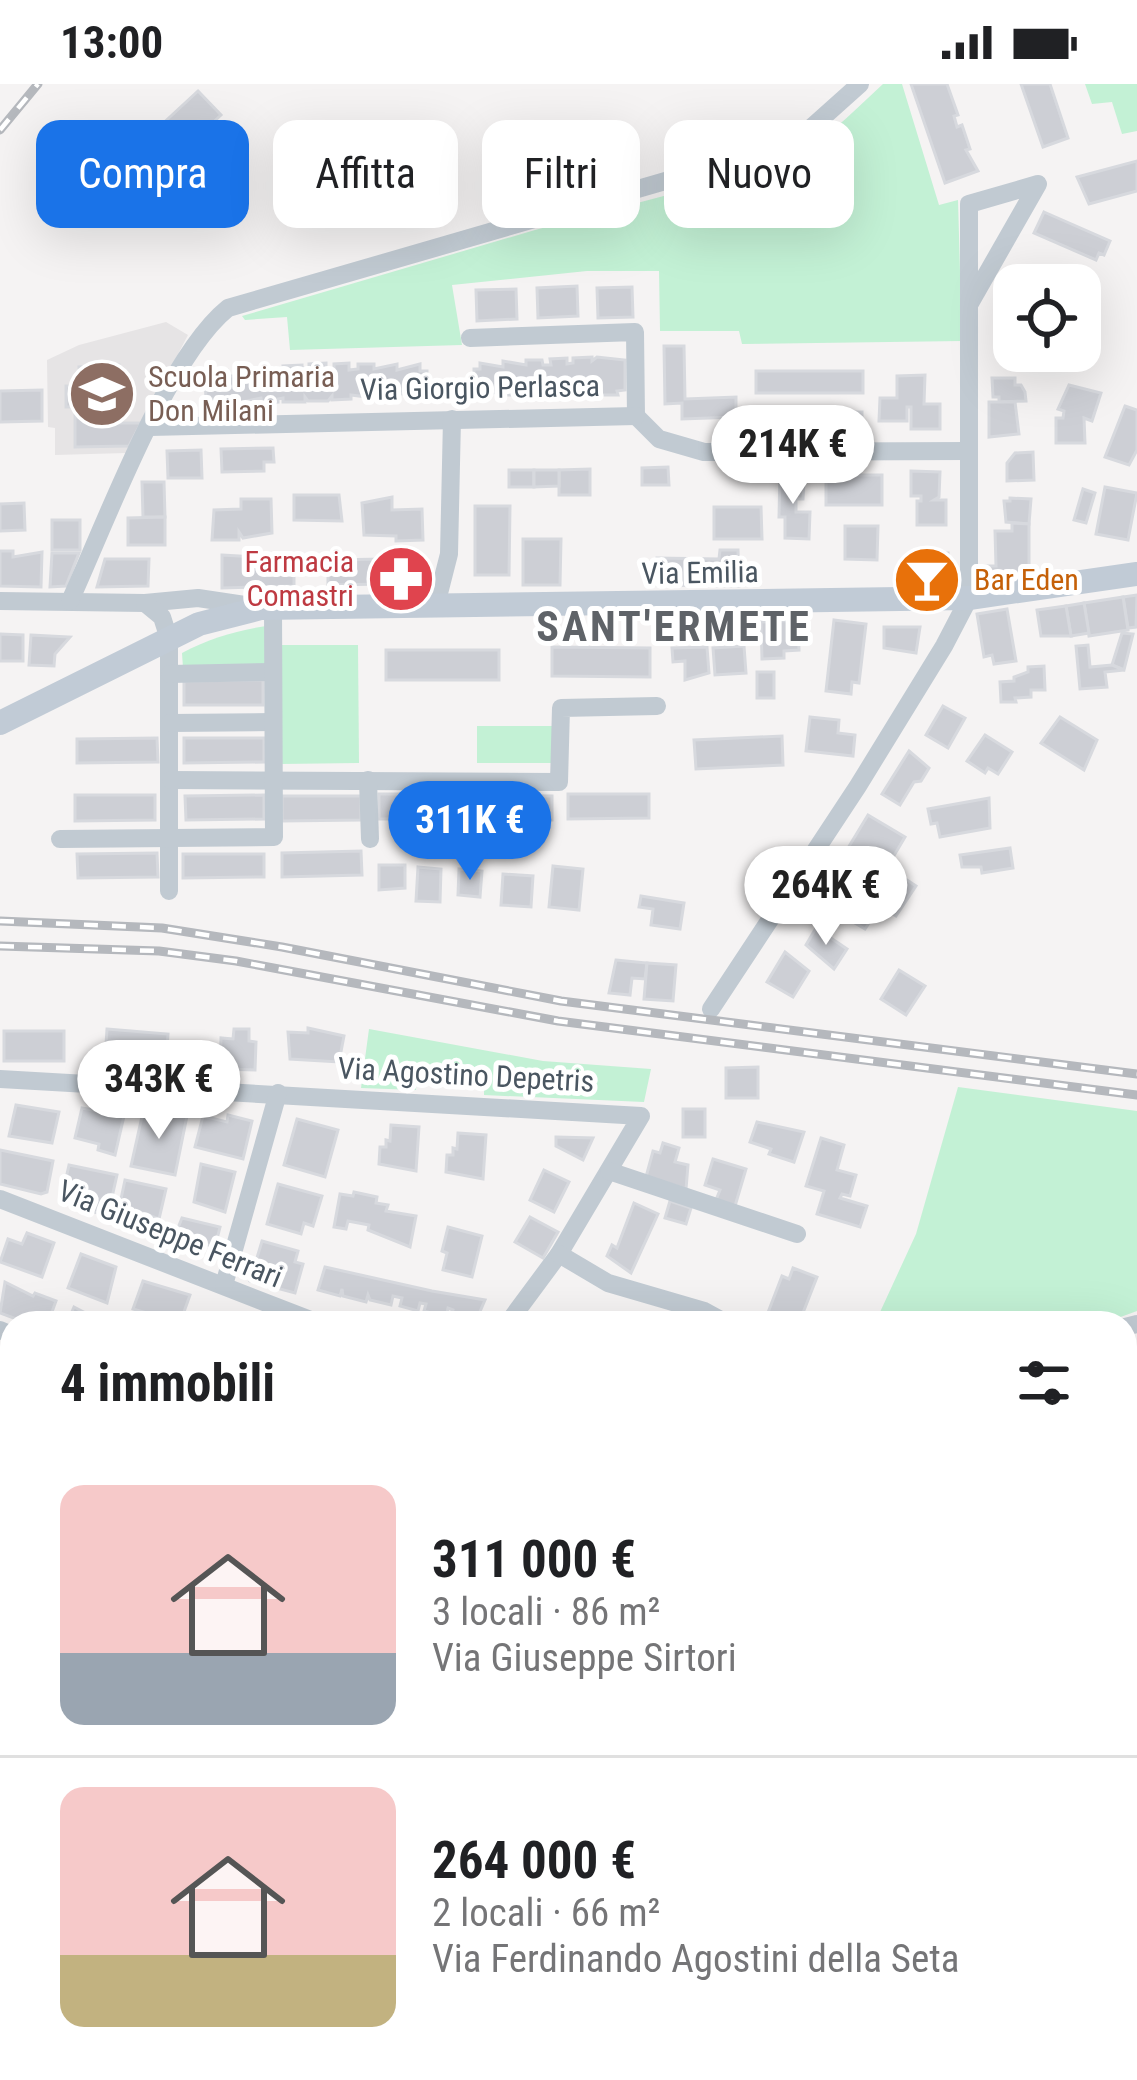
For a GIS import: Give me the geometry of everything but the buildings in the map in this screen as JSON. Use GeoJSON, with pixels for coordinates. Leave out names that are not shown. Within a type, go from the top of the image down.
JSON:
{"type":"FeatureCollection","features":[{"type":"Feature","properties":{"kind":"main road","name":"Via Emilia"},"geometry":{"type":"LineString","coordinates":[[0,723],[199,624],[267,607],[969,598],[1137,574]]}},
{"type":"Feature","properties":{"kind":"main road","name":"Via Emilia"},"geometry":{"type":"LineString","coordinates":[[0,739],[25,710]]}},
{"type":"Feature","properties":{"kind":"street"},"geometry":{"type":"LineString","coordinates":[[70,602],[150,427],[204,332],[234,305],[793,144],[860,84]]}},
{"type":"Feature","properties":{"kind":"street"},"geometry":{"type":"LineString","coordinates":[[711,1009],[858,786],[969,598],[969,305],[969,203],[1037,184],[969,305]]}},
{"type":"Feature","properties":{"kind":"street","name":"Via Giorgio Perlasca"},"geometry":{"type":"LineString","coordinates":[[150,427],[636,416],[634,332],[470,338]]}},
{"type":"Feature","properties":{"kind":"street"},"geometry":{"type":"LineString","coordinates":[[636,416],[659,440],[704,452],[969,451]]}},
{"type":"Feature","properties":{"kind":"street"},"geometry":{"type":"LineString","coordinates":[[436,605],[449,554],[452,418]]}},
{"type":"Feature","properties":{"kind":"street"},"geometry":{"type":"LineString","coordinates":[[192,598],[199,624]]}},
{"type":"Feature","properties":{"kind":"street","name":"Via Emilia"},"geometry":{"type":"LineString","coordinates":[[0,601],[145,603],[192,598],[267,607]]}},
{"type":"Feature","properties":{"kind":"street"},"geometry":{"type":"LineString","coordinates":[[145,603],[163,616],[170,639],[169,891]]}},
{"type":"Feature","properties":{"kind":"street"},"geometry":{"type":"LineString","coordinates":[[60,839],[274,837],[273,672],[267,607]]}},
{"type":"Feature","properties":{"kind":"street"},"geometry":{"type":"LineString","coordinates":[[170,674],[273,672]]}},
{"type":"Feature","properties":{"kind":"street"},"geometry":{"type":"LineString","coordinates":[[170,780],[559,782],[561,708],[657,706]]}},
{"type":"Feature","properties":{"kind":"street"},"geometry":{"type":"LineString","coordinates":[[170,723],[273,722]]}},
{"type":"Feature","properties":{"kind":"street"},"geometry":{"type":"LineString","coordinates":[[368,780],[370,839]]}},
{"type":"Feature","properties":{"kind":"street","name":"Via Agostino Depetris"},"geometry":{"type":"LineString","coordinates":[[0,1078],[641,1116],[609,1171]]}},
{"type":"Feature","properties":{"kind":"street"},"geometry":{"type":"LineString","coordinates":[[224,1285],[278,1093]]}},
{"type":"Feature","properties":{"kind":"street"},"geometry":{"type":"LineString","coordinates":[[517,1311],[559,1254],[609,1171],[797,1234]]}},
{"type":"Feature","properties":{"kind":"street","name":"Via Giuseppe Ferrari"},"geometry":{"type":"LineString","coordinates":[[0,1199],[288,1311]]}},
{"type":"Feature","properties":{"kind":"street"},"geometry":{"type":"LineString","coordinates":[[559,1254],[608,1283],[704,1311]]}},
{"type":"Feature","properties":{"kind":"shaded area","name":"Scuola Primaria Don Milani"},"geometry":{"type":"Polygon","coordinates":[[[166,322],[188,335],[126,453],[55,455],[55,428],[48,427],[47,360],[79,345],[166,322]]]}},
{"type":"Feature","properties":{"kind":"green space"},"geometry":{"type":"Polygon","coordinates":[[[883,84],[902,84],[939,205],[958,200],[962,341],[742,344],[739,331],[660,331],[659,271],[587,271],[452,285],[462,345],[290,350],[287,317],[245,320],[242,316],[543,228],[640,228],[640,202],[664,196],[664,228],[854,228],[854,120],[846,118],[883,84]]]}},
{"type":"Feature","properties":{"kind":"green space"},"geometry":{"type":"Polygon","coordinates":[[[1085,84],[1137,84],[1137,131],[1122,134],[1112,102],[1092,104],[1085,84]]]}},
{"type":"Feature","properties":{"kind":"green space"},"geometry":{"type":"Polygon","coordinates":[[[266,626],[267,664],[183,668],[182,653],[223,636],[266,626]]]}},
{"type":"Feature","properties":{"kind":"green space"},"geometry":{"type":"Polygon","coordinates":[[[281,645],[358,645],[359,763],[281,764],[281,645]]]}},
{"type":"Feature","properties":{"kind":"green space"},"geometry":{"type":"Polygon","coordinates":[[[477,726],[554,726],[553,763],[477,763],[477,726]]]}},
{"type":"Feature","properties":{"kind":"green space"},"geometry":{"type":"Polygon","coordinates":[[[369,1029],[543,1061],[651,1069],[644,1102],[484,1095],[484,1079],[417,1076],[416,1090],[361,1088],[369,1029]]]}},
{"type":"Feature","properties":{"kind":"green space"},"geometry":{"type":"Polygon","coordinates":[[[958,1087],[1137,1111],[1137,1311],[881,1311],[916,1234],[958,1087]]]}},
{"type":"Feature","properties":{"kind":"railway"},"geometry":{"type":"LineString","coordinates":[[0,130],[38,84]]}},
{"type":"Feature","properties":{"kind":"railway"},"geometry":{"type":"LineString","coordinates":[[0,921],[162,928],[561,1001],[1137,1074]]}},
{"type":"Feature","properties":{"kind":"railway"},"geometry":{"type":"LineString","coordinates":[[0,946],[159,951],[236,961],[558,1021],[1137,1095]]}},
{"type":"Feature","properties":{"kind":"place","name":"Scuola Primaria Don Milani"},"geometry":{"type":"Point","coordinates":[102,394]}},
{"type":"Feature","properties":{"kind":"place","name":"Farmacia Comastri"},"geometry":{"type":"Point","coordinates":[401,579]}},
{"type":"Feature","properties":{"kind":"place","name":"Bar Eden"},"geometry":{"type":"Point","coordinates":[927,580]}},
{"type":"Feature","properties":{"kind":"district","name":"SANT'ERMETE"},"geometry":{"type":"Point","coordinates":[674,626]}}]}
